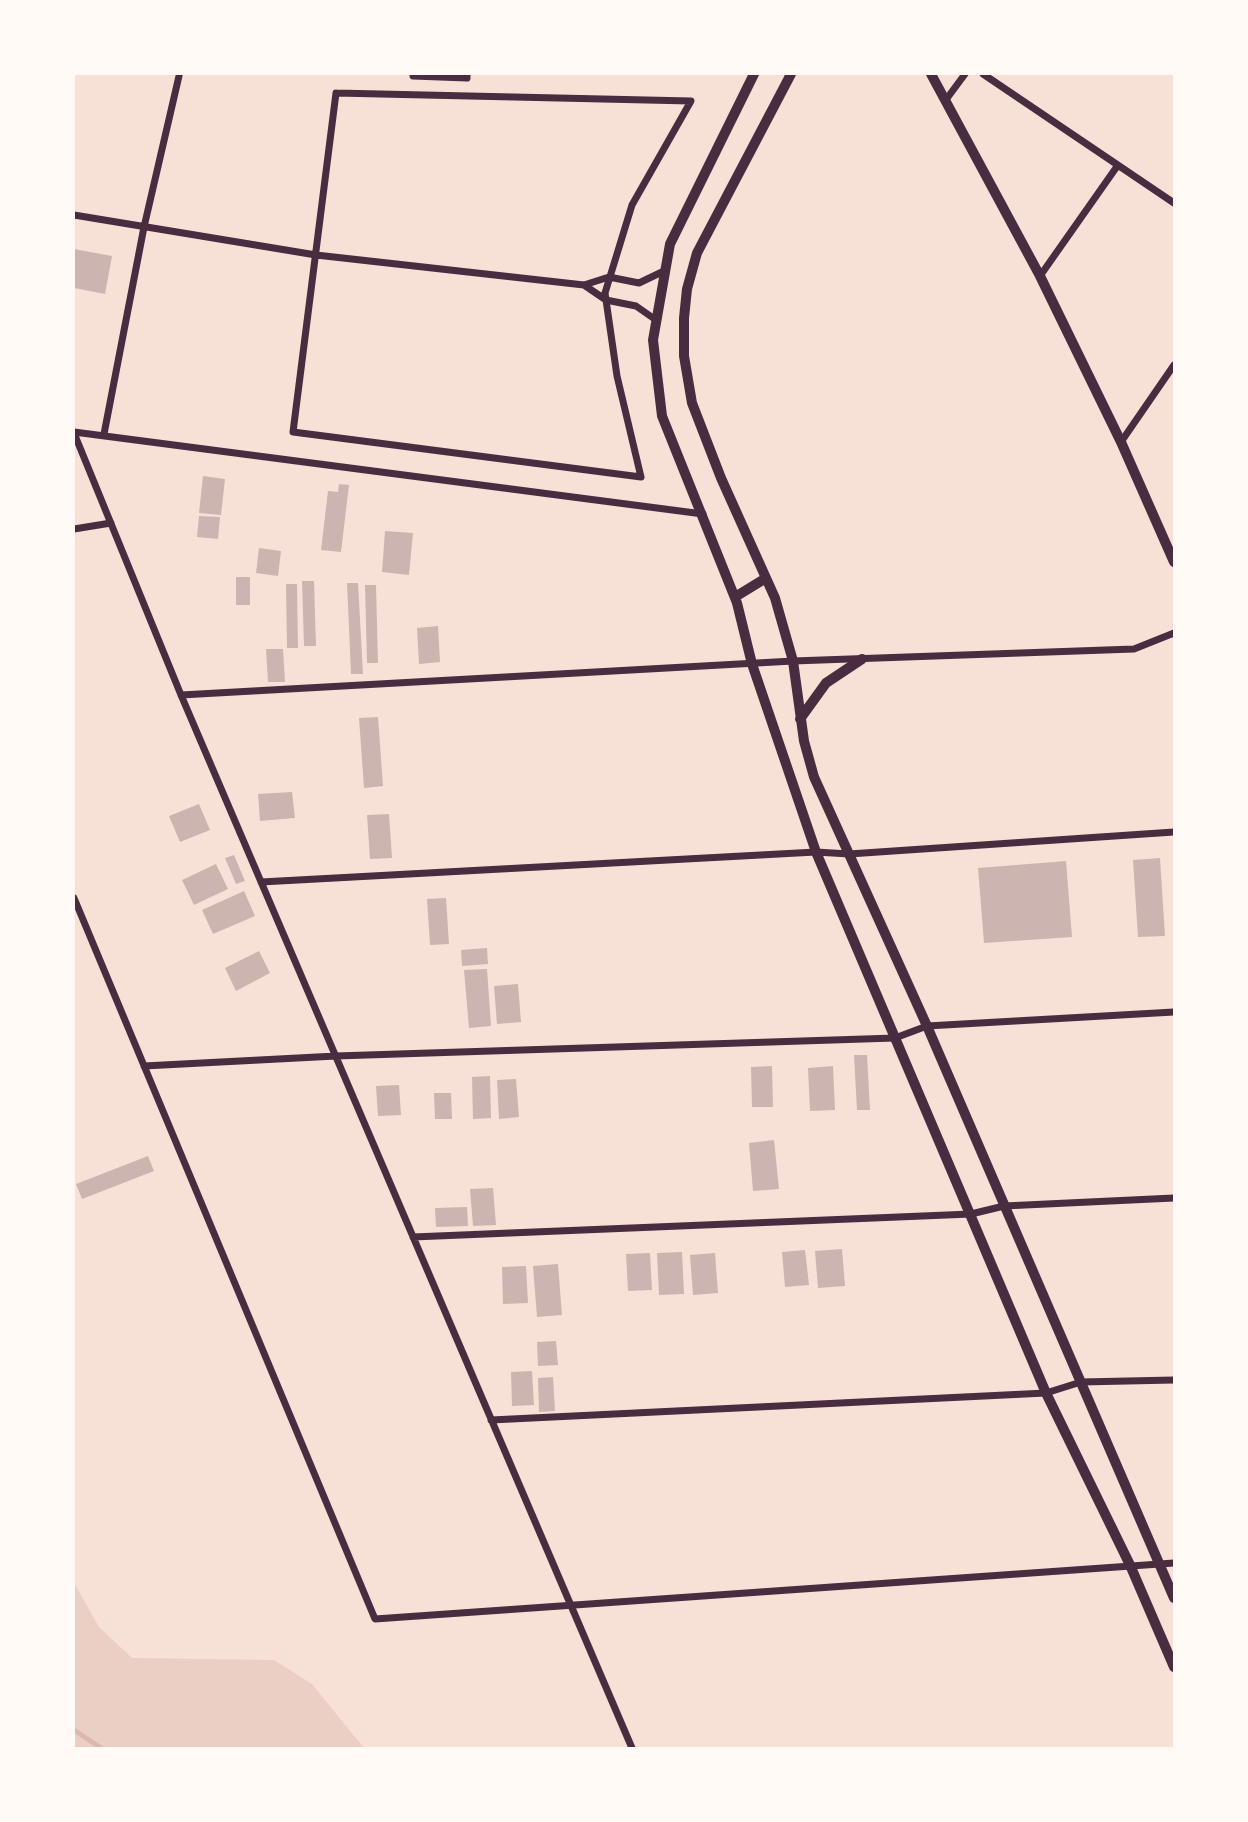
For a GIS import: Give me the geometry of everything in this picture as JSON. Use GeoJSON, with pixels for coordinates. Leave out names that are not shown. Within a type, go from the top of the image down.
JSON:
{"type":"FeatureCollection","features":[{"type":"Feature","properties":{"kind":"street"},"geometry":{"type":"LineString","coordinates":[[413,74],[467,78],[467,74]]}},
{"type":"Feature","properties":{"kind":"street"},"geometry":{"type":"LineString","coordinates":[[754,74],[670,244],[653,340],[662,416],[704,514],[735,597],[752,664],[816,852],[1046,1393],[1130,1565],[1174,1667]]}},
{"type":"Feature","properties":{"kind":"street"},"geometry":{"type":"LineString","coordinates":[[791,74],[697,253],[687,289],[684,318],[684,356],[692,402],[721,478],[775,598],[793,661],[800,719],[814,777],[927,1026],[1174,1598]]}},
{"type":"Feature","properties":{"kind":"street"},"geometry":{"type":"LineString","coordinates":[[931,74],[1040,276],[1121,442],[1174,562]]}},
{"type":"Feature","properties":{"kind":"street"},"geometry":{"type":"LineString","coordinates":[[945,101],[965,74]]}},
{"type":"Feature","properties":{"kind":"street"},"geometry":{"type":"LineString","coordinates":[[983,74],[1174,203]]}},
{"type":"Feature","properties":{"kind":"street"},"geometry":{"type":"LineString","coordinates":[[104,434],[144,227],[179,76]]}},
{"type":"Feature","properties":{"kind":"street"},"geometry":{"type":"LineString","coordinates":[[335,93],[691,102],[632,205],[609,277],[606,300],[617,376],[641,477],[293,432],[335,93]]}},
{"type":"Feature","properties":{"kind":"street"},"geometry":{"type":"LineString","coordinates":[[1040,276],[1118,165]]}},
{"type":"Feature","properties":{"kind":"street"},"geometry":{"type":"LineString","coordinates":[[74,215],[316,255],[584,285],[609,277],[639,283],[664,271]]}},
{"type":"Feature","properties":{"kind":"street"},"geometry":{"type":"LineString","coordinates":[[584,285],[606,300],[636,306],[656,320]]}},
{"type":"Feature","properties":{"kind":"street"},"geometry":{"type":"LineString","coordinates":[[1121,442],[1174,365]]}},
{"type":"Feature","properties":{"kind":"street"},"geometry":{"type":"LineString","coordinates":[[632,1748],[181,695],[74,433],[104,434],[704,514]]}},
{"type":"Feature","properties":{"kind":"street"},"geometry":{"type":"LineString","coordinates":[[74,529],[111,523]]}},
{"type":"Feature","properties":{"kind":"street"},"geometry":{"type":"LineString","coordinates":[[735,597],[766,578]]}},
{"type":"Feature","properties":{"kind":"street"},"geometry":{"type":"LineString","coordinates":[[181,695],[793,661],[1134,649],[1174,633]]}},
{"type":"Feature","properties":{"kind":"street"},"geometry":{"type":"LineString","coordinates":[[800,719],[826,683],[862,659]]}},
{"type":"Feature","properties":{"kind":"street"},"geometry":{"type":"LineString","coordinates":[[261,881],[816,852],[849,854],[1174,832]]}},
{"type":"Feature","properties":{"kind":"street"},"geometry":{"type":"LineString","coordinates":[[74,898],[375,1619],[1174,1563]]}},
{"type":"Feature","properties":{"kind":"street"},"geometry":{"type":"LineString","coordinates":[[144,1066],[336,1056],[895,1038],[927,1026],[1174,1013]]}},
{"type":"Feature","properties":{"kind":"street"},"geometry":{"type":"LineString","coordinates":[[413,1237],[971,1214],[1004,1206],[1174,1198]]}},
{"type":"Feature","properties":{"kind":"street"},"geometry":{"type":"LineString","coordinates":[[491,1420],[1046,1393],[1081,1382],[1174,1381]]}},
{"type":"Feature","properties":{"kind":"shaded area"},"geometry":{"type":"Polygon","coordinates":[[[74,1583],[99,1627],[132,1658],[274,1660],[312,1684],[364,1748],[74,1748],[74,1583]]]}},
{"type":"Feature","properties":{"kind":"building"},"geometry":{"type":"Polygon","coordinates":[[[74,249],[112,256],[105,294],[74,288],[74,249]]]}},
{"type":"Feature","properties":{"kind":"building"},"geometry":{"type":"Polygon","coordinates":[[[203,476],[225,479],[221,515],[199,513],[203,476]]]}},
{"type":"Feature","properties":{"kind":"building"},"geometry":{"type":"Polygon","coordinates":[[[339,484],[349,485],[341,552],[321,550],[328,491],[338,492],[339,484]]]}},
{"type":"Feature","properties":{"kind":"building"},"geometry":{"type":"Polygon","coordinates":[[[199,516],[220,517],[218,539],[197,537],[199,516]]]}},
{"type":"Feature","properties":{"kind":"building"},"geometry":{"type":"Polygon","coordinates":[[[385,531],[413,533],[409,575],[382,572],[385,531]]]}},
{"type":"Feature","properties":{"kind":"building"},"geometry":{"type":"Polygon","coordinates":[[[259,548],[281,551],[278,576],[256,573],[259,548]]]}},
{"type":"Feature","properties":{"kind":"building"},"geometry":{"type":"Polygon","coordinates":[[[236,577],[250,577],[250,605],[236,605],[236,577]]]}},
{"type":"Feature","properties":{"kind":"building"},"geometry":{"type":"Polygon","coordinates":[[[302,581],[314,581],[316,646],[304,646],[302,581]]]}},
{"type":"Feature","properties":{"kind":"building"},"geometry":{"type":"Polygon","coordinates":[[[347,583],[358,583],[363,674],[351,674],[347,583]]]}},
{"type":"Feature","properties":{"kind":"building"},"geometry":{"type":"Polygon","coordinates":[[[286,584],[297,584],[298,648],[287,648],[286,584]]]}},
{"type":"Feature","properties":{"kind":"building"},"geometry":{"type":"Polygon","coordinates":[[[365,585],[376,585],[378,663],[367,663],[365,585]]]}},
{"type":"Feature","properties":{"kind":"building"},"geometry":{"type":"Polygon","coordinates":[[[438,626],[440,662],[419,664],[417,628],[438,626]]]}},
{"type":"Feature","properties":{"kind":"building"},"geometry":{"type":"Polygon","coordinates":[[[266,649],[283,649],[285,682],[268,682],[266,649]]]}},
{"type":"Feature","properties":{"kind":"building"},"geometry":{"type":"Polygon","coordinates":[[[378,717],[383,786],[364,788],[359,718],[378,717]]]}},
{"type":"Feature","properties":{"kind":"building"},"geometry":{"type":"Polygon","coordinates":[[[292,792],[295,818],[260,821],[258,794],[292,792]]]}},
{"type":"Feature","properties":{"kind":"building"},"geometry":{"type":"Polygon","coordinates":[[[199,804],[210,830],[180,842],[169,816],[199,804]]]}},
{"type":"Feature","properties":{"kind":"building"},"geometry":{"type":"Polygon","coordinates":[[[389,814],[392,858],[370,859],[367,815],[389,814]]]}},
{"type":"Feature","properties":{"kind":"building"},"geometry":{"type":"Polygon","coordinates":[[[234,855],[245,881],[236,884],[225,858],[234,855]]]}},
{"type":"Feature","properties":{"kind":"building"},"geometry":{"type":"Polygon","coordinates":[[[1160,858],[1165,936],[1138,937],[1133,860],[1160,858]]]}},
{"type":"Feature","properties":{"kind":"building"},"geometry":{"type":"Polygon","coordinates":[[[1066,861],[1072,937],[984,943],[978,868],[1066,861]]]}},
{"type":"Feature","properties":{"kind":"building"},"geometry":{"type":"Polygon","coordinates":[[[216,864],[228,889],[194,905],[182,880],[216,864]]]}},
{"type":"Feature","properties":{"kind":"building"},"geometry":{"type":"Polygon","coordinates":[[[244,891],[255,916],[213,934],[202,910],[244,891]]]}},
{"type":"Feature","properties":{"kind":"building"},"geometry":{"type":"Polygon","coordinates":[[[446,898],[449,944],[430,945],[427,899],[446,898]]]}},
{"type":"Feature","properties":{"kind":"building"},"geometry":{"type":"Polygon","coordinates":[[[487,948],[488,964],[462,966],[461,950],[487,948]]]}},
{"type":"Feature","properties":{"kind":"building"},"geometry":{"type":"Polygon","coordinates":[[[259,951],[270,973],[236,991],[225,968],[259,951]]]}},
{"type":"Feature","properties":{"kind":"building"},"geometry":{"type":"Polygon","coordinates":[[[487,969],[491,1026],[469,1028],[464,970],[487,969]]]}},
{"type":"Feature","properties":{"kind":"building"},"geometry":{"type":"Polygon","coordinates":[[[518,984],[521,1022],[497,1024],[494,986],[518,984]]]}},
{"type":"Feature","properties":{"kind":"building"},"geometry":{"type":"Polygon","coordinates":[[[854,1055],[867,1055],[870,1110],[857,1110],[854,1055]]]}},
{"type":"Feature","properties":{"kind":"building"},"geometry":{"type":"Polygon","coordinates":[[[772,1066],[773,1107],[752,1107],[751,1067],[772,1066]]]}},
{"type":"Feature","properties":{"kind":"building"},"geometry":{"type":"Polygon","coordinates":[[[833,1066],[835,1110],[810,1111],[808,1068],[833,1066]]]}},
{"type":"Feature","properties":{"kind":"building"},"geometry":{"type":"Polygon","coordinates":[[[490,1076],[491,1118],[473,1119],[472,1077],[490,1076]]]}},
{"type":"Feature","properties":{"kind":"building"},"geometry":{"type":"Polygon","coordinates":[[[516,1079],[519,1117],[499,1119],[497,1080],[516,1079]]]}},
{"type":"Feature","properties":{"kind":"building"},"geometry":{"type":"Polygon","coordinates":[[[399,1085],[401,1115],[378,1116],[376,1086],[399,1085]]]}},
{"type":"Feature","properties":{"kind":"building"},"geometry":{"type":"Polygon","coordinates":[[[434,1093],[451,1093],[452,1119],[435,1119],[434,1093]]]}},
{"type":"Feature","properties":{"kind":"building"},"geometry":{"type":"Polygon","coordinates":[[[774,1140],[779,1189],[753,1191],[749,1143],[774,1140]]]}},
{"type":"Feature","properties":{"kind":"building"},"geometry":{"type":"Polygon","coordinates":[[[148,1156],[154,1171],[82,1199],[76,1184],[148,1156]]]}},
{"type":"Feature","properties":{"kind":"building"},"geometry":{"type":"Polygon","coordinates":[[[493,1188],[496,1225],[473,1226],[470,1189],[493,1188]]]}},
{"type":"Feature","properties":{"kind":"building"},"geometry":{"type":"Polygon","coordinates":[[[467,1207],[468,1226],[436,1227],[435,1208],[467,1207]]]}},
{"type":"Feature","properties":{"kind":"building"},"geometry":{"type":"Polygon","coordinates":[[[842,1249],[845,1286],[818,1288],[815,1251],[842,1249]]]}},
{"type":"Feature","properties":{"kind":"building"},"geometry":{"type":"Polygon","coordinates":[[[805,1250],[809,1285],[785,1287],[782,1252],[805,1250]]]}},
{"type":"Feature","properties":{"kind":"building"},"geometry":{"type":"Polygon","coordinates":[[[682,1252],[684,1294],[659,1295],[657,1253],[682,1252]]]}},
{"type":"Feature","properties":{"kind":"building"},"geometry":{"type":"Polygon","coordinates":[[[650,1253],[652,1290],[628,1291],[626,1254],[650,1253]]]}},
{"type":"Feature","properties":{"kind":"building"},"geometry":{"type":"Polygon","coordinates":[[[715,1253],[718,1293],[693,1295],[690,1255],[715,1253]]]}},
{"type":"Feature","properties":{"kind":"building"},"geometry":{"type":"Polygon","coordinates":[[[558,1264],[562,1315],[537,1317],[533,1266],[558,1264]]]}},
{"type":"Feature","properties":{"kind":"building"},"geometry":{"type":"Polygon","coordinates":[[[526,1266],[528,1303],[503,1304],[502,1267],[526,1266]]]}},
{"type":"Feature","properties":{"kind":"building"},"geometry":{"type":"Polygon","coordinates":[[[556,1341],[558,1365],[538,1366],[537,1342],[556,1341]]]}},
{"type":"Feature","properties":{"kind":"building"},"geometry":{"type":"Polygon","coordinates":[[[532,1371],[534,1405],[512,1406],[511,1372],[532,1371]]]}},
{"type":"Feature","properties":{"kind":"building"},"geometry":{"type":"Polygon","coordinates":[[[553,1377],[555,1411],[539,1412],[538,1378],[553,1377]]]}},
{"type":"Feature","properties":{"kind":"waterway"},"geometry":{"type":"LineString","coordinates":[[74,1730],[101,1748]]}}]}
